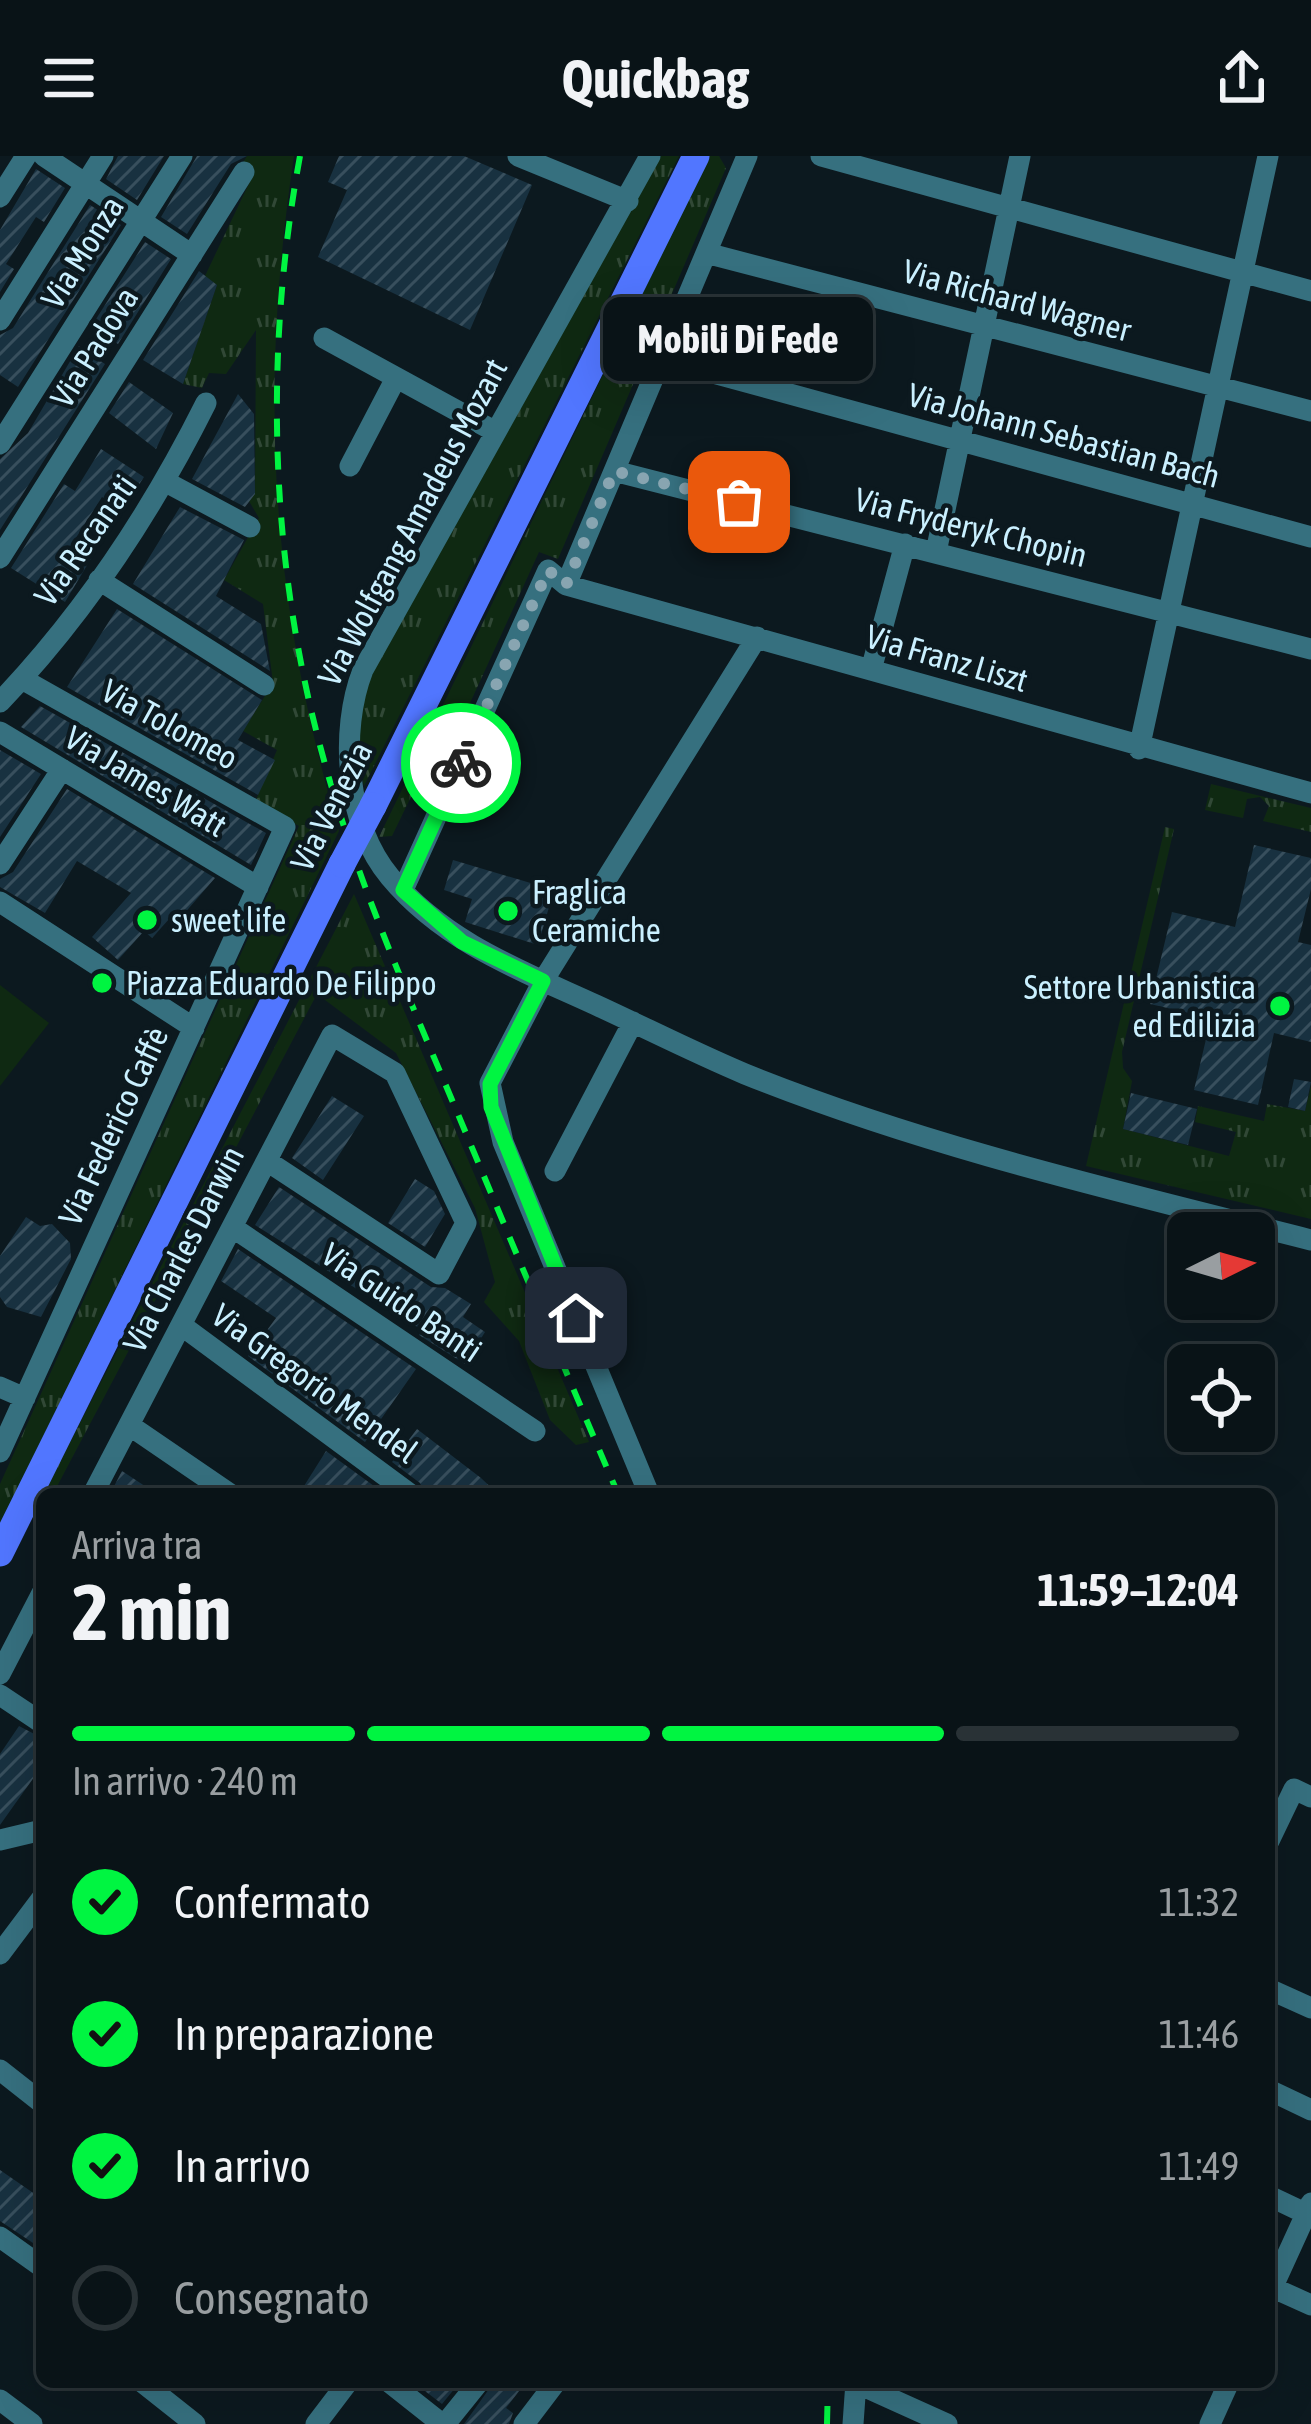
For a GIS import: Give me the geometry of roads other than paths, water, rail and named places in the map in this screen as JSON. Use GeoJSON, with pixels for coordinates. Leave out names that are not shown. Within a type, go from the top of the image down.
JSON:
{"type":"FeatureCollection","features":[{"type":"Feature","properties":{"kind":"main road","name":"Via Venezia"},"geometry":{"type":"LineString","coordinates":[[44,1488],[342,864],[696,156]]}},
{"type":"Feature","properties":{"kind":"main road","name":"Via Venezia"},"geometry":{"type":"LineString","coordinates":[[0,1553],[31,1516]]}},
{"type":"Feature","properties":{"kind":"street"},"geometry":{"type":"LineString","coordinates":[[0,197],[26,156]]}},
{"type":"Feature","properties":{"kind":"street"},"geometry":{"type":"LineString","coordinates":[[44,156],[192,255]]}},
{"type":"Feature","properties":{"kind":"street"},"geometry":{"type":"LineString","coordinates":[[0,320],[104,156]]}},
{"type":"Feature","properties":{"kind":"street","name":"Via Monza"},"geometry":{"type":"LineString","coordinates":[[0,444],[182,156]]}},
{"type":"Feature","properties":{"kind":"street"},"geometry":{"type":"LineString","coordinates":[[518,156],[628,201]]}},
{"type":"Feature","properties":{"kind":"street","name":"Via Wolfgang Amadeus Mozart"},"geometry":{"type":"LineString","coordinates":[[650,156],[494,431],[348,707],[351,770],[366,830],[387,874],[462,942],[745,1074],[860,1114],[1138,1196],[1311,1240]]}},
{"type":"Feature","properties":{"kind":"street"},"geometry":{"type":"LineString","coordinates":[[403,890],[548,570],[566,585],[747,156]]}},
{"type":"Feature","properties":{"kind":"street"},"geometry":{"type":"LineString","coordinates":[[821,156],[1311,291]]}},
{"type":"Feature","properties":{"kind":"street"},"geometry":{"type":"LineString","coordinates":[[936,552],[1020,156]]}},
{"type":"Feature","properties":{"kind":"street"},"geometry":{"type":"LineString","coordinates":[[1139,749],[1268,156]]}},
{"type":"Feature","properties":{"kind":"street","name":"Via Padova"},"geometry":{"type":"LineString","coordinates":[[0,558],[244,172]]}},
{"type":"Feature","properties":{"kind":"street","name":"Via Richard Wagner"},"geometry":{"type":"LineString","coordinates":[[706,253],[1311,411]]}},
{"type":"Feature","properties":{"kind":"street"},"geometry":{"type":"LineString","coordinates":[[324,338],[494,431]]}},
{"type":"Feature","properties":{"kind":"street","name":"Via Johann Sebastian Bach"},"geometry":{"type":"LineString","coordinates":[[662,358],[1311,537]]}},
{"type":"Feature","properties":{"kind":"street"},"geometry":{"type":"LineString","coordinates":[[350,466],[396,378]]}},
{"type":"Feature","properties":{"kind":"street","name":"Via Recanati"},"geometry":{"type":"LineString","coordinates":[[0,702],[99,580],[166,482],[206,403]]}},
{"type":"Feature","properties":{"kind":"street","name":"Via Fryderyk Chopin"},"geometry":{"type":"LineString","coordinates":[[614,471],[1311,649]]}},
{"type":"Feature","properties":{"kind":"street"},"geometry":{"type":"LineString","coordinates":[[166,482],[250,527]]}},
{"type":"Feature","properties":{"kind":"street"},"geometry":{"type":"LineString","coordinates":[[872,670],[905,544]]}},
{"type":"Feature","properties":{"kind":"street"},"geometry":{"type":"LineString","coordinates":[[99,580],[264,686]]}},
{"type":"Feature","properties":{"kind":"street","name":"Via Franz Liszt"},"geometry":{"type":"LineString","coordinates":[[566,585],[1311,794]]}},
{"type":"Feature","properties":{"kind":"street"},"geometry":{"type":"LineString","coordinates":[[647,1488],[491,1107],[490,1084],[543,981],[757,637]]}},
{"type":"Feature","properties":{"kind":"street","name":"Via Tolomeo"},"geometry":{"type":"LineString","coordinates":[[22,679],[286,827]]}},
{"type":"Feature","properties":{"kind":"street","name":"Via James Watt"},"geometry":{"type":"LineString","coordinates":[[0,732],[258,887]]}},
{"type":"Feature","properties":{"kind":"street"},"geometry":{"type":"LineString","coordinates":[[0,864],[62,769]]}},
{"type":"Feature","properties":{"kind":"street","name":"Via Federico Caffè"},"geometry":{"type":"LineString","coordinates":[[0,1452],[286,827]]}},
{"type":"Feature","properties":{"kind":"street"},"geometry":{"type":"LineString","coordinates":[[0,902],[194,1028]]}},
{"type":"Feature","properties":{"kind":"street"},"geometry":{"type":"LineString","coordinates":[[555,1171],[633,1022]]}},
{"type":"Feature","properties":{"kind":"street","name":"Via Charles Darwin"},"geometry":{"type":"LineString","coordinates":[[96,1488],[182,1325],[266,1161],[332,1035],[395,1073],[466,1223],[439,1274],[266,1161]]}},
{"type":"Feature","properties":{"kind":"street","name":"Via Guido Banti"},"geometry":{"type":"LineString","coordinates":[[232,1227],[535,1431]]}},
{"type":"Feature","properties":{"kind":"street","name":"Via Gregorio Mendel"},"geometry":{"type":"LineString","coordinates":[[182,1325],[402,1488]]}},
{"type":"Feature","properties":{"kind":"street"},"geometry":{"type":"LineString","coordinates":[[0,1387],[25,1398]]}},
{"type":"Feature","properties":{"kind":"street"},"geometry":{"type":"LineString","coordinates":[[129,1425],[221,1488]]}},
{"type":"Feature","properties":{"kind":"street"},"geometry":{"type":"LineString","coordinates":[[0,1674],[36,1605]]}},
{"type":"Feature","properties":{"kind":"street"},"geometry":{"type":"LineString","coordinates":[[0,1695],[36,1720]]}},
{"type":"Feature","properties":{"kind":"street"},"geometry":{"type":"LineString","coordinates":[[1275,1833],[1303,1793]]}},
{"type":"Feature","properties":{"kind":"street"},"geometry":{"type":"LineString","coordinates":[[0,1840],[36,1832]]}},
{"type":"Feature","properties":{"kind":"street"},"geometry":{"type":"LineString","coordinates":[[0,1954],[36,1906]]}},
{"type":"Feature","properties":{"kind":"street"},"geometry":{"type":"LineString","coordinates":[[1275,1992],[1311,2008]]}},
{"type":"Feature","properties":{"kind":"street"},"geometry":{"type":"LineString","coordinates":[[0,2070],[36,2094]]}},
{"type":"Feature","properties":{"kind":"street"},"geometry":{"type":"LineString","coordinates":[[1275,2093],[1311,2110]]}},
{"type":"Feature","properties":{"kind":"street"},"geometry":{"type":"LineString","coordinates":[[1275,2198],[1309,2211],[1275,2280]]}},
{"type":"Feature","properties":{"kind":"street"},"geometry":{"type":"LineString","coordinates":[[0,2236],[36,2263]]}},
{"type":"Feature","properties":{"kind":"street"},"geometry":{"type":"LineString","coordinates":[[1275,2292],[1311,2305]]}},
{"type":"Feature","properties":{"kind":"street"},"geometry":{"type":"LineString","coordinates":[[150,2388],[195,2424]]}},
{"type":"Feature","properties":{"kind":"street"},"geometry":{"type":"LineString","coordinates":[[316,2424],[343,2388]]}},
{"type":"Feature","properties":{"kind":"street"},"geometry":{"type":"LineString","coordinates":[[397,2388],[443,2424],[474,2388]]}},
{"type":"Feature","properties":{"kind":"street"},"geometry":{"type":"LineString","coordinates":[[524,2424],[551,2388]]}},
{"type":"Feature","properties":{"kind":"street"},"geometry":{"type":"LineString","coordinates":[[854,2424],[856,2388]]}},
{"type":"Feature","properties":{"kind":"street"},"geometry":{"type":"LineString","coordinates":[[869,2388],[947,2424]]}},
{"type":"Feature","properties":{"kind":"street"},"geometry":{"type":"LineString","coordinates":[[1210,2424],[1226,2388]]}},
{"type":"Feature","properties":{"kind":"street"},"geometry":{"type":"LineString","coordinates":[[0,2400],[32,2424]]}},
{"type":"Feature","properties":{"kind":"railway"},"geometry":{"type":"LineString","coordinates":[[300,156],[281,300],[277,446],[289,591],[317,734],[377,919],[615,1488]]}},
{"type":"Feature","properties":{"kind":"railway"},"geometry":{"type":"LineString","coordinates":[[827,2424],[828,2388]]}},
{"type":"Feature","properties":{"kind":"place","name":"Mobili Di Fede"},"geometry":{"type":"Point","coordinates":[739,502]}},
{"type":"Feature","properties":{"kind":"place","name":"Fraglica Ceramiche"},"geometry":{"type":"Point","coordinates":[508,911]}},
{"type":"Feature","properties":{"kind":"place","name":"sweet life"},"geometry":{"type":"Point","coordinates":[147,920]}},
{"type":"Feature","properties":{"kind":"place","name":"Piazza Eduardo De Filippo"},"geometry":{"type":"Point","coordinates":[102,983]}},
{"type":"Feature","properties":{"kind":"place","name":"Settore Urbanistica ed Edilizia"},"geometry":{"type":"Point","coordinates":[1280,1006]}}]}
